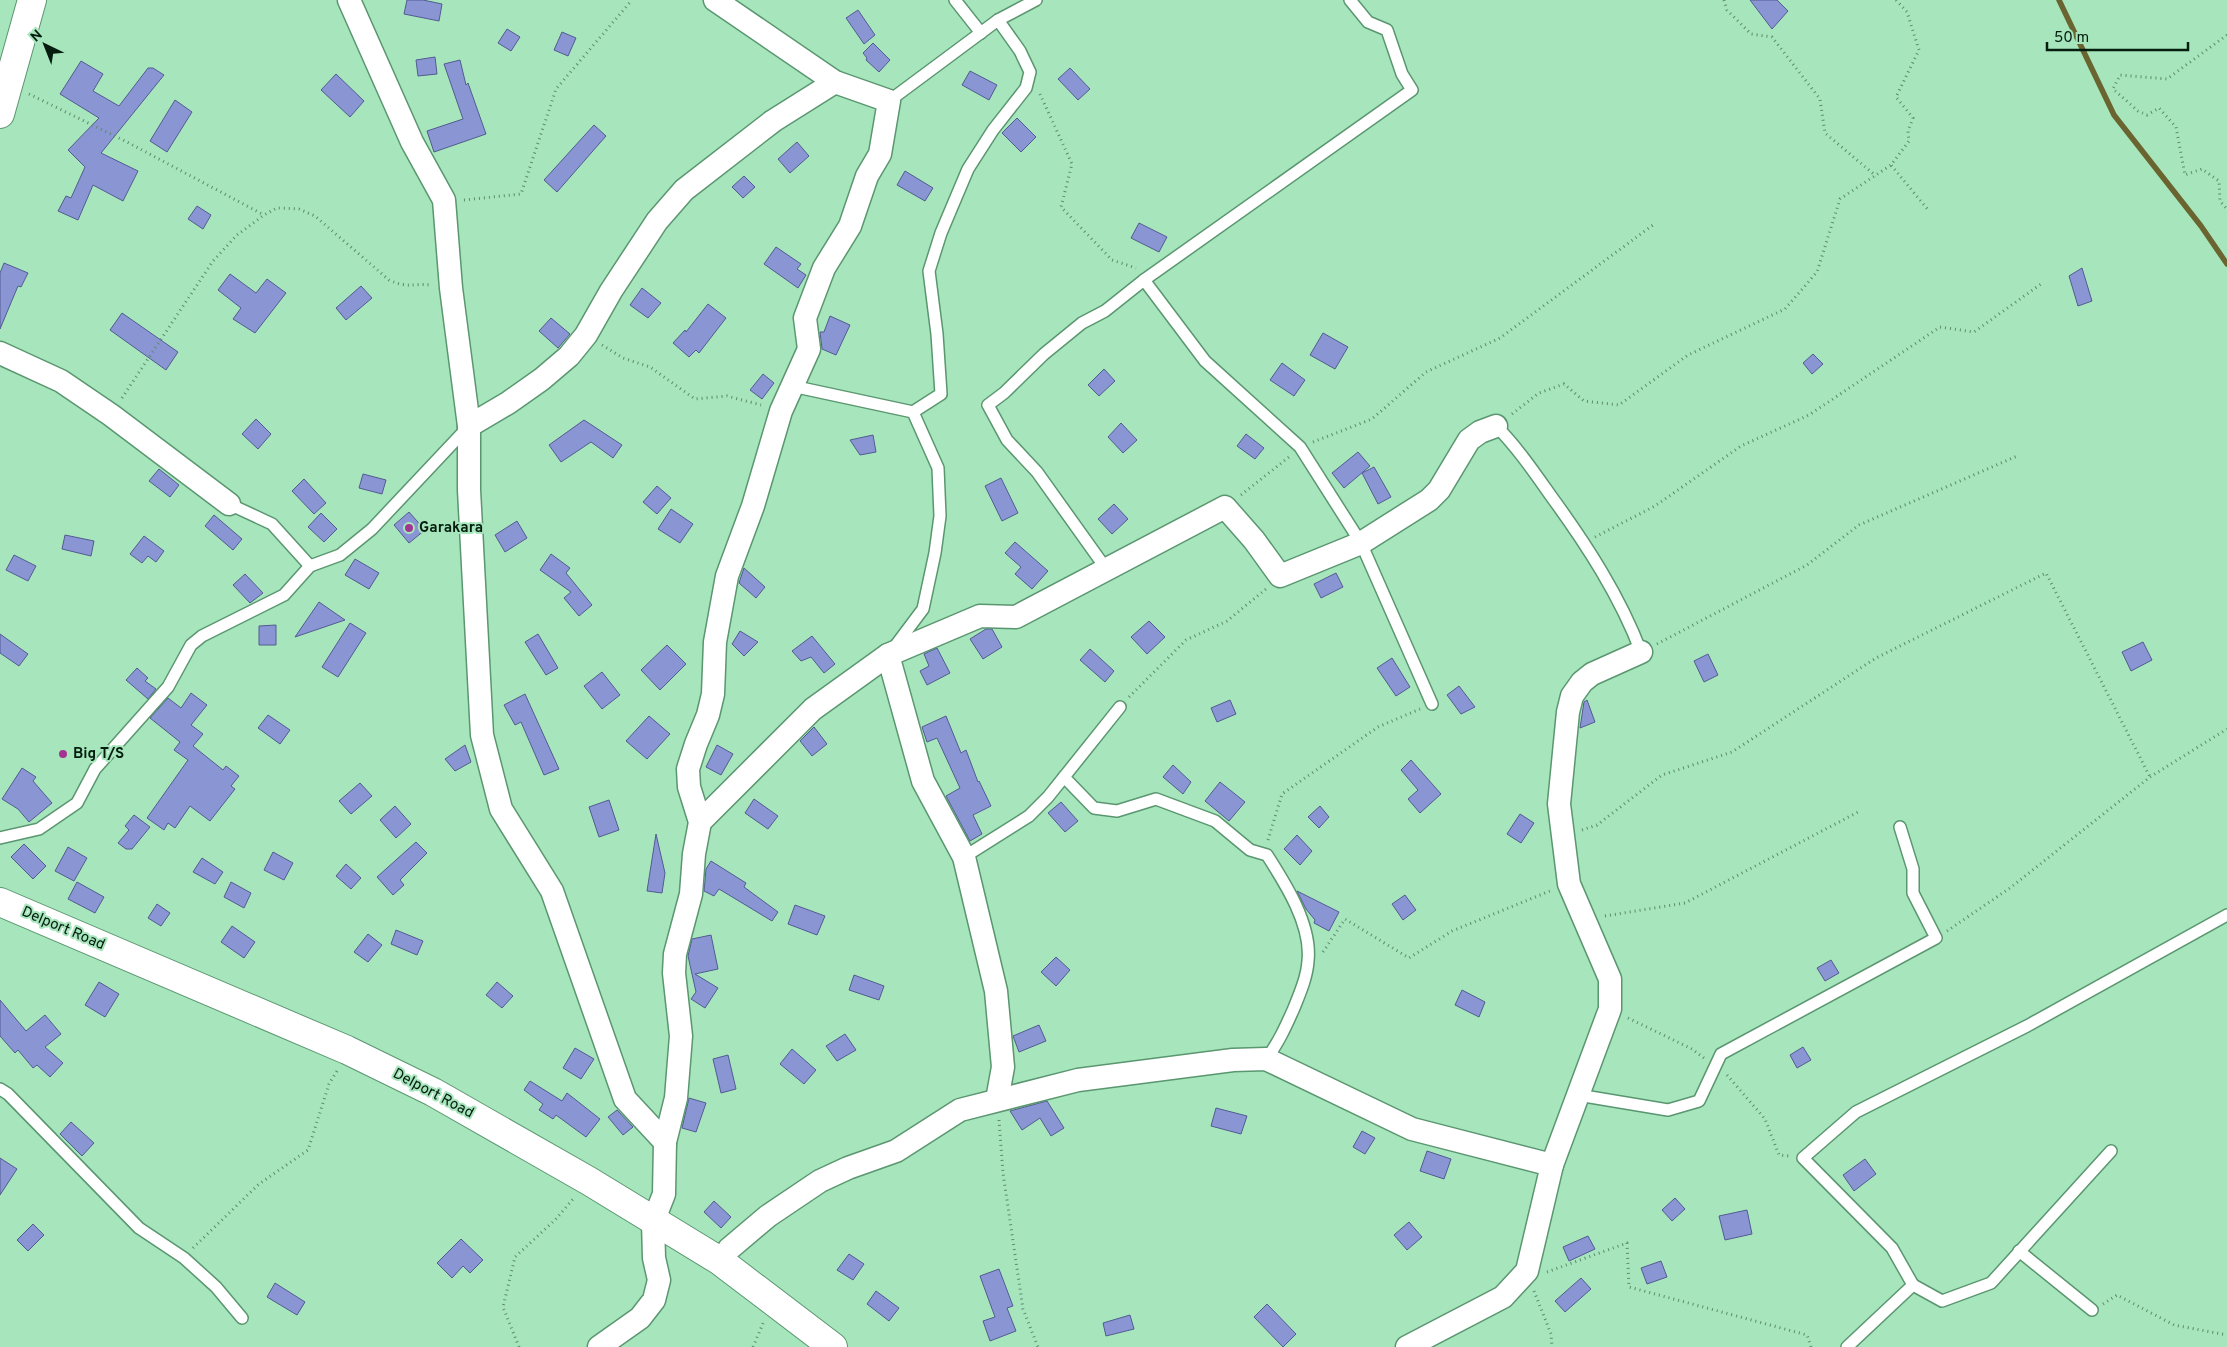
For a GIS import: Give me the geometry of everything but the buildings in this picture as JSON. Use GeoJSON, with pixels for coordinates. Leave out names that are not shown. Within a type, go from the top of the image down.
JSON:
{"type":"FeatureCollection","features":[{"type":"Feature","properties":{"kind":"street"},"geometry":{"type":"LineString","coordinates":[[0,114],[32,0]]}},
{"type":"Feature","properties":{"kind":"street"},"geometry":{"type":"LineString","coordinates":[[349,0],[412,142],[444,200],[451,288],[469,426],[469,490],[482,735],[501,809],[552,891],[625,1099],[665,1142]]}},
{"type":"Feature","properties":{"kind":"street"},"geometry":{"type":"LineString","coordinates":[[599,1347],[640,1318],[654,1300],[659,1280],[654,1258],[653,1222],[664,1194],[665,1142],[676,1098],[681,1036],[674,974],[675,954],[691,894],[694,854],[700,822],[689,787],[688,769],[708,716],[713,694],[715,642],[727,576],[753,506],[781,411],[809,349],[805,318],[824,268],[850,226],[867,176],[880,154],[889,100],[835,82],[715,0]]}},
{"type":"Feature","properties":{"kind":"street"},"geometry":{"type":"LineString","coordinates":[[469,426],[508,404],[569,356],[586,336],[633,257],[657,221],[684,190],[773,121],[835,82]]}},
{"type":"Feature","properties":{"kind":"street"},"geometry":{"type":"LineString","coordinates":[[0,353],[61,381],[111,415],[229,504]]}},
{"type":"Feature","properties":{"kind":"street"},"geometry":{"type":"LineString","coordinates":[[700,822],[814,708],[888,655],[980,616],[1016,617],[1225,507],[1254,540],[1280,576],[1361,543],[1429,500],[1439,490],[1469,440],[1480,432],[1496,426]]}},
{"type":"Feature","properties":{"kind":"street"},"geometry":{"type":"LineString","coordinates":[[1407,1347],[1503,1296],[1527,1271],[1552,1165],[1610,1009],[1610,979],[1569,884],[1563,836],[1560,804],[1572,696],[1582,682],[1592,674],[1641,652]]}},
{"type":"Feature","properties":{"kind":"street"},"geometry":{"type":"LineString","coordinates":[[888,655],[923,781],[964,858],[996,991],[1003,1066],[997,1100]]}},
{"type":"Feature","properties":{"kind":"street","name":"Delport Road"},"geometry":{"type":"LineString","coordinates":[[0,902],[347,1050],[433,1092],[589,1181],[653,1222],[720,1261],[833,1347]]}},
{"type":"Feature","properties":{"kind":"street"},"geometry":{"type":"LineString","coordinates":[[720,1261],[729,1249],[768,1216],[820,1182],[848,1168],[896,1151],[960,1110],[1078,1080],[1233,1060],[1266,1059],[1412,1129],[1552,1165]]}},
{"type":"Feature","properties":{"kind":"lane"},"geometry":{"type":"LineString","coordinates":[[956,0],[981,33]]}},
{"type":"Feature","properties":{"kind":"lane"},"geometry":{"type":"LineString","coordinates":[[889,100],[998,20],[1036,0]]}},
{"type":"Feature","properties":{"kind":"lane"},"geometry":{"type":"LineString","coordinates":[[1107,570],[1037,472],[1006,440],[988,405],[1004,393],[1044,354],[1082,323],[1105,311],[1144,280],[1412,90],[1402,74],[1388,30],[1368,22],[1350,0]]}},
{"type":"Feature","properties":{"kind":"lane"},"geometry":{"type":"LineString","coordinates":[[792,386],[912,412],[941,394],[938,334],[929,271],[941,233],[968,169],[993,130],[1026,88],[1030,72],[1020,51],[998,20]]}},
{"type":"Feature","properties":{"kind":"lane"},"geometry":{"type":"LineString","coordinates":[[1144,280],[1205,361],[1300,447],[1361,543],[1432,704]]}},
{"type":"Feature","properties":{"kind":"lane"},"geometry":{"type":"LineString","coordinates":[[888,655],[923,609],[935,553],[940,516],[938,468],[912,412]]}},
{"type":"Feature","properties":{"kind":"lane"},"geometry":{"type":"LineString","coordinates":[[0,838],[39,829],[77,804],[95,768],[168,687],[191,645],[202,636],[284,595],[310,566],[340,555],[372,529],[469,426]]}},
{"type":"Feature","properties":{"kind":"lane"},"geometry":{"type":"LineString","coordinates":[[1496,426],[1538,478],[1583,543],[1630,623],[1641,652]]}},
{"type":"Feature","properties":{"kind":"lane"},"geometry":{"type":"LineString","coordinates":[[229,504],[272,524],[310,566]]}},
{"type":"Feature","properties":{"kind":"lane"},"geometry":{"type":"LineString","coordinates":[[964,858],[1029,816],[1064,777],[1120,707]]}},
{"type":"Feature","properties":{"kind":"lane"},"geometry":{"type":"LineString","coordinates":[[1064,777],[1094,808],[1117,811],[1156,799],[1215,821],[1250,850],[1267,855],[1296,905],[1307,937],[1309,959],[1300,994],[1277,1046],[1266,1059]]}},
{"type":"Feature","properties":{"kind":"lane"},"geometry":{"type":"LineString","coordinates":[[1578,1095],[1668,1110],[1699,1101],[1721,1054],[1936,938],[1913,893],[1913,869],[1900,827]]}},
{"type":"Feature","properties":{"kind":"lane"},"geometry":{"type":"LineString","coordinates":[[2111,1151],[1991,1283],[1942,1301],[1914,1285],[1892,1248],[1803,1158],[1856,1112],[2027,1026],[2227,914]]}},
{"type":"Feature","properties":{"kind":"lane"},"geometry":{"type":"LineString","coordinates":[[0,1089],[8,1094],[139,1228],[184,1258],[216,1287],[242,1318]]}},
{"type":"Feature","properties":{"kind":"lane"},"geometry":{"type":"LineString","coordinates":[[2019,1251],[2092,1310]]}},
{"type":"Feature","properties":{"kind":"lane"},"geometry":{"type":"LineString","coordinates":[[1848,1347],[1914,1285]]}},
{"type":"Feature","properties":{"kind":"path"},"geometry":{"type":"LineString","coordinates":[[444,200],[481,199],[521,194],[556,89],[632,0]]}},
{"type":"Feature","properties":{"kind":"path"},"geometry":{"type":"LineString","coordinates":[[1724,0],[1727,10],[1751,34],[1772,37],[1820,99],[1825,133],[1876,176]]}},
{"type":"Feature","properties":{"kind":"path"},"geometry":{"type":"LineString","coordinates":[[1496,426],[1540,393],[1564,384],[1584,401],[1619,405],[1688,355],[1785,309],[1817,272],[1840,199],[1891,165],[1909,141],[1908,131],[1913,118],[1896,98],[1919,50],[1907,12],[1896,0]]}},
{"type":"Feature","properties":{"kind":"path"},"geometry":{"type":"LineString","coordinates":[[2227,35],[2167,79],[2120,75],[2113,89],[2138,111],[2147,115],[2159,108],[2176,126],[2185,175],[2202,169],[2219,181],[2220,201],[2227,209]]}},
{"type":"Feature","properties":{"kind":"path"},"geometry":{"type":"LineString","coordinates":[[7,86],[53,104],[264,215]]}},
{"type":"Feature","properties":{"kind":"path"},"geometry":{"type":"LineString","coordinates":[[1026,88],[1038,91],[1072,164],[1061,207],[1112,260],[1135,267],[1144,280]]}},
{"type":"Feature","properties":{"kind":"path"},"geometry":{"type":"LineString","coordinates":[[1891,165],[1929,211]]}},
{"type":"Feature","properties":{"kind":"path"},"geometry":{"type":"LineString","coordinates":[[111,415],[213,261],[237,236],[264,215],[277,208],[299,209],[315,216],[389,280],[412,286],[426,284],[451,288]]}},
{"type":"Feature","properties":{"kind":"path"},"geometry":{"type":"LineString","coordinates":[[1225,507],[1300,447],[1372,419],[1426,372],[1500,338],[1653,224]]}},
{"type":"Feature","properties":{"kind":"path"},"geometry":{"type":"LineString","coordinates":[[1583,543],[1655,506],[1741,446],[1809,415],[1940,327],[1974,332],[2041,284]]}},
{"type":"Feature","properties":{"kind":"path"},"geometry":{"type":"LineString","coordinates":[[586,336],[623,358],[650,367],[695,399],[727,396],[781,411]]}},
{"type":"Feature","properties":{"kind":"path"},"geometry":{"type":"LineString","coordinates":[[1641,652],[1807,565],[1860,526],[2017,456]]}},
{"type":"Feature","properties":{"kind":"path"},"geometry":{"type":"LineString","coordinates":[[1563,836],[1597,825],[1662,775],[1732,752],[1876,658],[2046,573],[2150,777]]}},
{"type":"Feature","properties":{"kind":"path"},"geometry":{"type":"LineString","coordinates":[[1120,707],[1186,640],[1227,621],[1280,576]]}},
{"type":"Feature","properties":{"kind":"path"},"geometry":{"type":"LineString","coordinates":[[1267,855],[1265,849],[1282,794],[1378,726],[1432,704]]}},
{"type":"Feature","properties":{"kind":"path"},"geometry":{"type":"LineString","coordinates":[[1936,938],[2010,888],[2150,777],[2227,729]]}},
{"type":"Feature","properties":{"kind":"path"},"geometry":{"type":"LineString","coordinates":[[1585,920],[1685,903],[1860,811]]}},
{"type":"Feature","properties":{"kind":"path"},"geometry":{"type":"LineString","coordinates":[[1308,951],[1318,958],[1345,920],[1409,958],[1452,931],[1569,884]]}},
{"type":"Feature","properties":{"kind":"path"},"geometry":{"type":"LineString","coordinates":[[1610,1009],[1692,1049],[1716,1066],[1730,1078],[1765,1120],[1779,1154],[1803,1158]]}},
{"type":"Feature","properties":{"kind":"path"},"geometry":{"type":"LineString","coordinates":[[184,1258],[259,1184],[308,1150],[329,1084],[347,1050]]}},
{"type":"Feature","properties":{"kind":"path"},"geometry":{"type":"LineString","coordinates":[[997,1100],[1003,1173],[1023,1309],[1038,1347]]}},
{"type":"Feature","properties":{"kind":"path"},"geometry":{"type":"LineString","coordinates":[[519,1347],[503,1307],[515,1257],[555,1220],[589,1181]]}},
{"type":"Feature","properties":{"kind":"path"},"geometry":{"type":"LineString","coordinates":[[1552,1347],[1551,1334],[1527,1271],[1544,1273],[1626,1242],[1629,1287],[1807,1335],[1811,1347]]}},
{"type":"Feature","properties":{"kind":"path"},"geometry":{"type":"LineString","coordinates":[[2092,1310],[2117,1295],[2174,1325],[2227,1335]]}},
{"type":"Feature","properties":{"kind":"waterway"},"geometry":{"type":"LineString","coordinates":[[2059,0],[2114,115],[2201,226],[2227,264]]}},
{"type":"Feature","properties":{"kind":"place","name":"Garakara"},"geometry":{"type":"Point","coordinates":[409,528]}},
{"type":"Feature","properties":{"kind":"place","name":"Big T/S"},"geometry":{"type":"Point","coordinates":[63,754]}}]}
